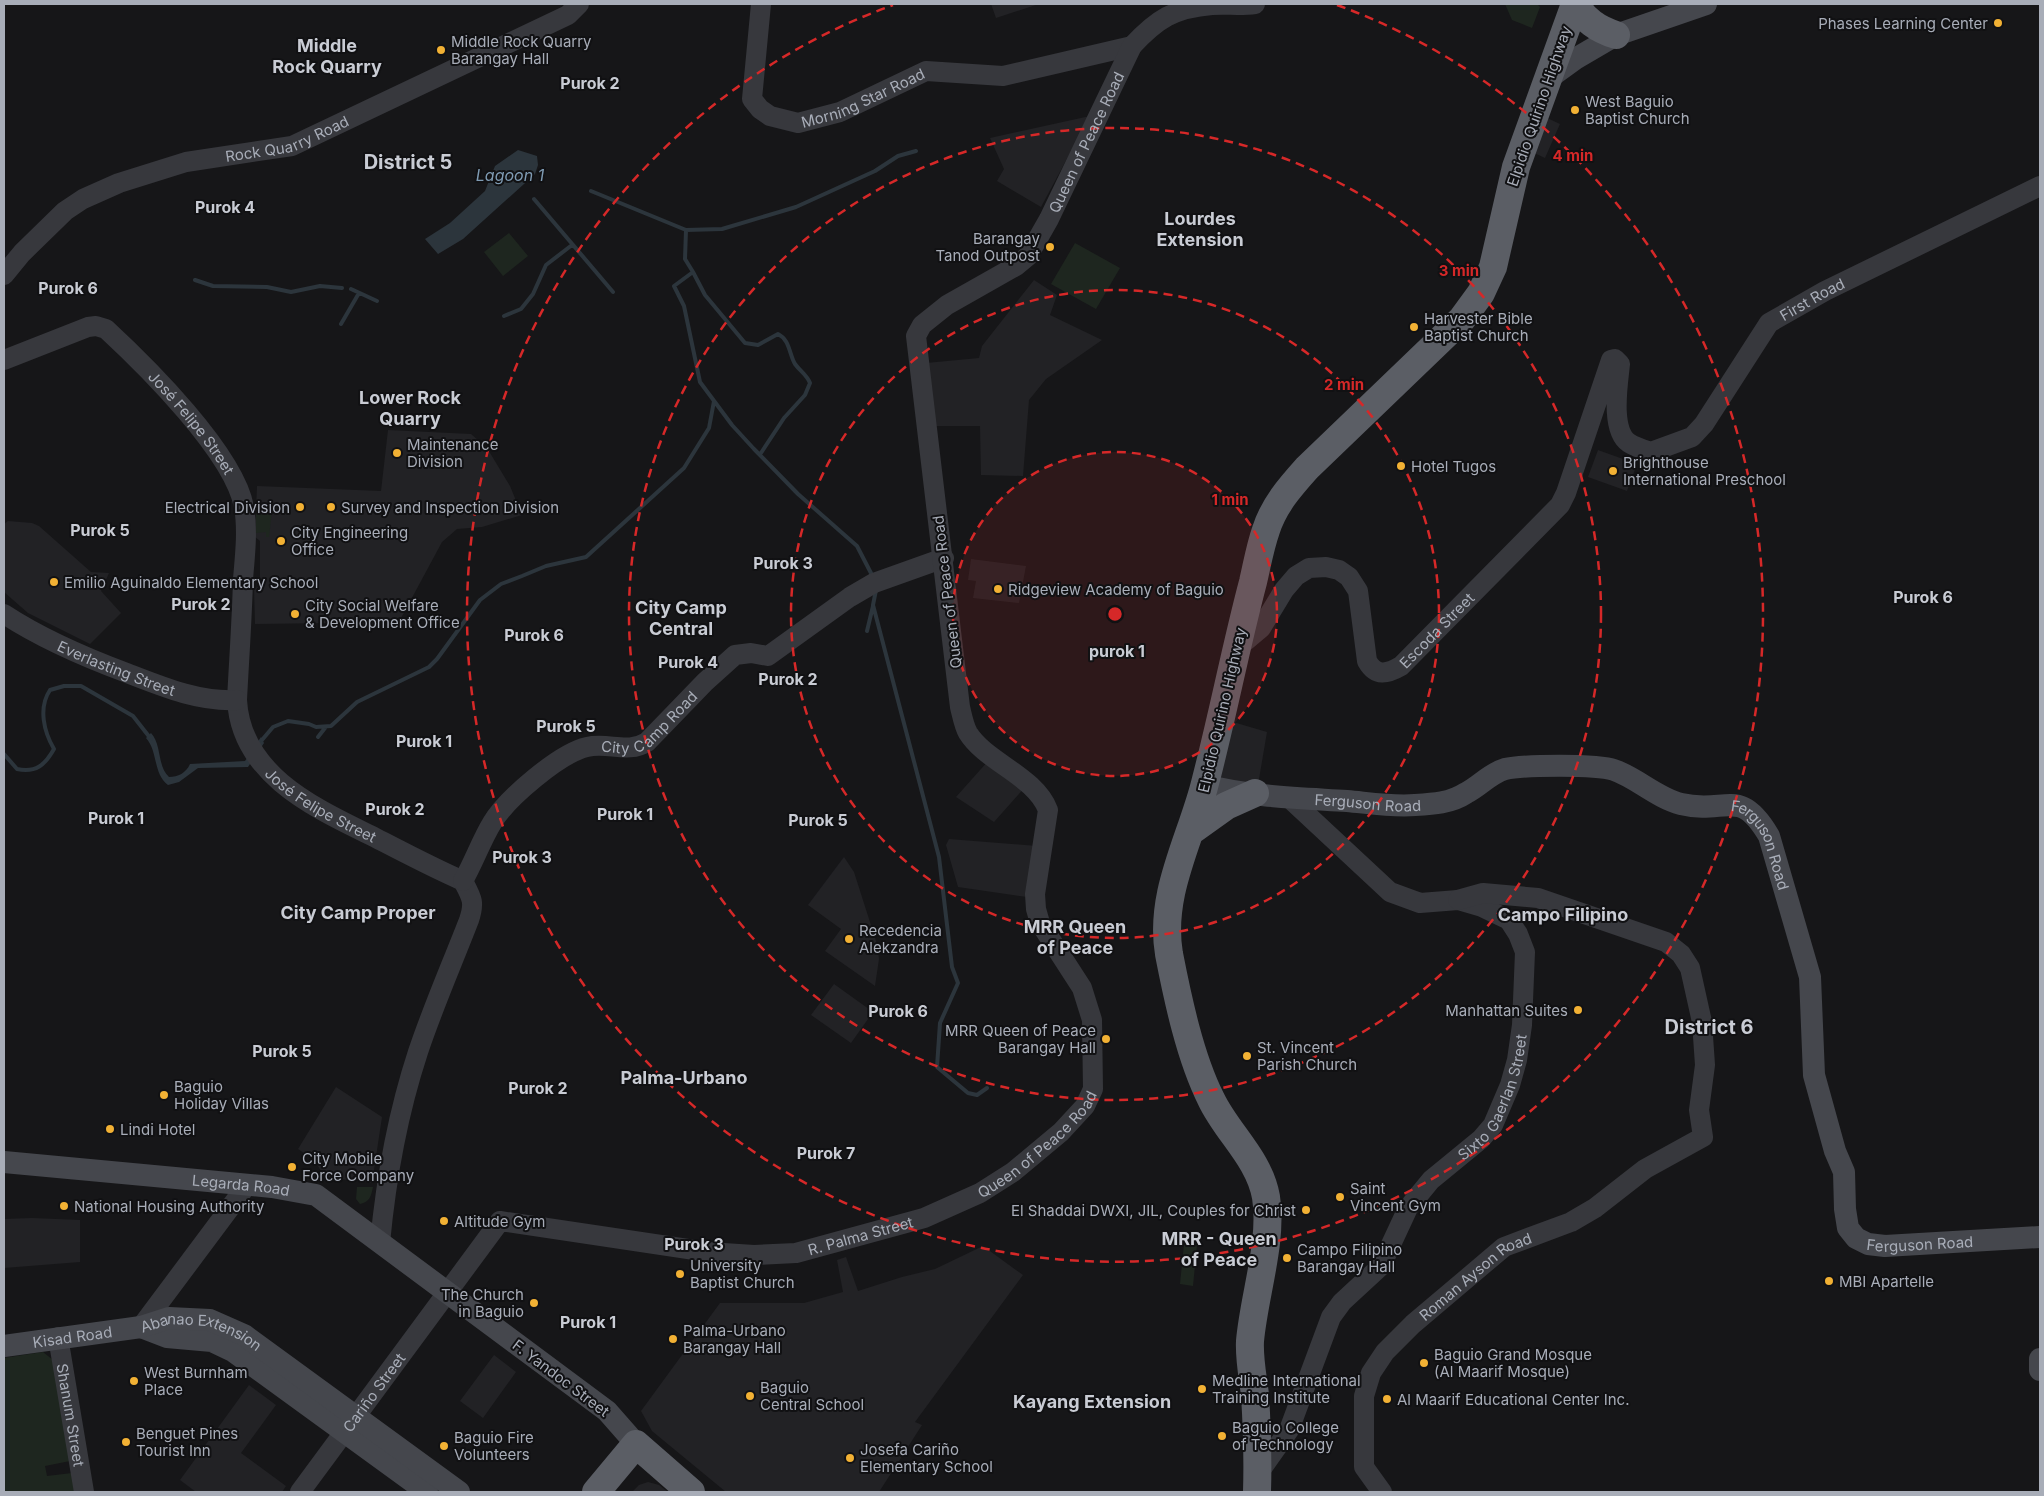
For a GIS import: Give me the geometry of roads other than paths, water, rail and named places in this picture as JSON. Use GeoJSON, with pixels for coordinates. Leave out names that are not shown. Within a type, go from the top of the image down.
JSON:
{"type":"FeatureCollection","features":[{"type":"Feature","properties":{"kind":"highway"},"geometry":{"type":"LineString","coordinates":[[1575,4],[1583,17],[1616,35]]}},
{"type":"Feature","properties":{"kind":"highway","name":"Elpidio Quirino Highway"},"geometry":{"type":"LineString","coordinates":[[1257,1483],[1250,1345],[1255,1297],[1266,1241],[1266,1200],[1261,1177],[1248,1153],[1232,1134],[1206,1089],[1192,1052],[1169,952],[1166,917],[1172,884],[1191,831],[1204,785],[1266,530],[1274,510],[1286,491],[1307,468],[1462,318],[1481,293],[1493,267],[1516,167],[1575,4]]}},
{"type":"Feature","properties":{"kind":"highway"},"geometry":{"type":"LineString","coordinates":[[1191,831],[1226,806],[1255,793]]}},
{"type":"Feature","properties":{"kind":"highway"},"geometry":{"type":"LineString","coordinates":[[596,1492],[636,1444]]}},
{"type":"Feature","properties":{"kind":"highway","name":"F. Yandoc Street"},"geometry":{"type":"LineString","coordinates":[[636,1444],[691,1492]]}},
{"type":"Feature","properties":{"kind":"main road"},"geometry":{"type":"LineString","coordinates":[[1546,80],[1580,55],[1616,35],[1706,4]]}},
{"type":"Feature","properties":{"kind":"main road","name":"Ferguson Road"},"geometry":{"type":"LineString","coordinates":[[1204,785],[1288,797],[1412,806],[1442,803],[1466,794],[1487,777],[1505,769],[1596,766],[1615,770],[1660,796],[1681,804],[1742,806],[1759,818],[1769,836],[1805,956],[1810,977],[1814,1075],[1835,1151],[1844,1172],[1844,1209],[1848,1228],[1856,1238],[1868,1244],[1885,1246],[2040,1238]]}},
{"type":"Feature","properties":{"kind":"main road","name":"Legarda Road"},"geometry":{"type":"LineString","coordinates":[[4,1162],[247,1185],[316,1195],[446,1292]]}},
{"type":"Feature","properties":{"kind":"main road","name":"F. Yandoc Street"},"geometry":{"type":"LineString","coordinates":[[446,1292],[607,1411],[636,1444]]}},
{"type":"Feature","properties":{"kind":"main road","name":"Kisad Road"},"geometry":{"type":"LineString","coordinates":[[4,1346],[58,1337],[142,1327]]}},
{"type":"Feature","properties":{"kind":"main road","name":"Abanao Extension"},"geometry":{"type":"LineString","coordinates":[[142,1327],[167,1337],[212,1341],[248,1350],[350,1424],[454,1491]]}},
{"type":"Feature","properties":{"kind":"main road"},"geometry":{"type":"LineString","coordinates":[[2040,1359],[2040,1370]]}},
{"type":"Feature","properties":{"kind":"main road","name":"Abanao Extension"},"geometry":{"type":"LineString","coordinates":[[350,1424],[427,1492]]}},
{"type":"Feature","properties":{"kind":"street","name":"Rock Quarry Road"},"geometry":{"type":"LineString","coordinates":[[4,275],[22,253],[65,211],[83,198],[186,162],[292,146],[568,15],[579,4]]}},
{"type":"Feature","properties":{"kind":"street","name":"Morning Star Road"},"geometry":{"type":"LineString","coordinates":[[761,4],[752,99],[760,110],[770,116],[798,123],[840,112],[926,71],[1003,76],[1132,46]]}},
{"type":"Feature","properties":{"kind":"street","name":"Queen of Peace Road"},"geometry":{"type":"LineString","coordinates":[[924,1218],[980,1193],[1013,1172],[1060,1132],[1085,1106],[1093,1089],[1092,1020],[1082,988],[1040,923],[1036,908],[1035,894],[1048,810],[1045,801],[1035,790],[976,742],[968,732],[960,708],[944,558],[916,336],[922,325],[948,305],[1016,266],[1028,256],[1049,219],[1132,46],[1152,25],[1168,15],[1183,9],[1255,4]]}},
{"type":"Feature","properties":{"kind":"street","name":"First Road"},"geometry":{"type":"LineString","coordinates":[[1615,359],[1620,364],[1617,413],[1620,431],[1629,443],[1651,452],[1692,437],[1704,424],[1768,323],[1811,299],[2040,186]]}},
{"type":"Feature","properties":{"kind":"street","name":"José Felipe Street"},"geometry":{"type":"LineString","coordinates":[[4,360],[68,334],[96,326],[106,329],[123,345],[184,410],[212,445],[238,488],[243,505],[245,542],[237,700],[238,713],[254,751],[289,791],[329,815],[463,881]]}},
{"type":"Feature","properties":{"kind":"street","name":"Escoda Street"},"geometry":{"type":"LineString","coordinates":[[1236,649],[1261,628],[1284,590],[1296,576],[1309,568],[1326,566],[1339,570],[1349,577],[1358,591],[1368,661],[1372,670],[1379,674],[1390,672],[1401,666],[1560,505],[1566,493],[1608,364],[1611,360],[1615,359]]}},
{"type":"Feature","properties":{"kind":"street","name":"City Camp Road"},"geometry":{"type":"LineString","coordinates":[[463,881],[493,821],[516,794],[542,772],[586,747],[639,747],[735,654],[751,653],[768,656],[850,597],[877,582],[944,558]]}},
{"type":"Feature","properties":{"kind":"street","name":"Everlasting Street"},"geometry":{"type":"LineString","coordinates":[[4,614],[26,629],[90,659],[177,692],[220,701],[237,700]]}},
{"type":"Feature","properties":{"kind":"street","name":"Sixto Gaerlan Street"},"geometry":{"type":"LineString","coordinates":[[1257,1483],[1289,1430],[1331,1316],[1342,1302],[1381,1266],[1408,1208],[1431,1180],[1482,1139],[1493,1125],[1510,1085],[1522,1025],[1525,952],[1518,934],[1509,920],[1482,907],[1458,900],[1420,903],[1390,892],[1288,797]]}},
{"type":"Feature","properties":{"kind":"street"},"geometry":{"type":"LineString","coordinates":[[380,1242],[384,1203],[403,1104],[418,1052],[474,906],[463,881]]}},
{"type":"Feature","properties":{"kind":"street","name":"Roman Ayson Road"},"geometry":{"type":"LineString","coordinates":[[1382,1492],[1364,1467],[1364,1396],[1371,1373],[1385,1352],[1413,1324],[1504,1247],[1571,1222],[1596,1208],[1645,1169],[1703,1137],[1699,1110],[1705,1065],[1702,1022],[1690,968],[1681,954],[1666,942],[1538,898],[1483,893],[1458,900]]}},
{"type":"Feature","properties":{"kind":"street"},"geometry":{"type":"LineString","coordinates":[[142,1327],[247,1185]]}},
{"type":"Feature","properties":{"kind":"street","name":"R. Palma Street"},"geometry":{"type":"LineString","coordinates":[[500,1222],[717,1253],[754,1255],[796,1252],[924,1218]]}},
{"type":"Feature","properties":{"kind":"street","name":"Cariño Street"},"geometry":{"type":"LineString","coordinates":[[300,1492],[446,1292],[500,1222]]}},
{"type":"Feature","properties":{"kind":"street","name":"Shanum Street"},"geometry":{"type":"LineString","coordinates":[[58,1337],[84,1492]]}},
{"type":"Feature","properties":{"kind":"water","name":"Lagoon 1"},"geometry":{"type":"Polygon","coordinates":[[[518,150],[537,156],[538,165],[535,174],[463,239],[438,254],[425,239],[450,223],[485,191],[495,166],[518,150]]]}},
{"type":"Feature","properties":{"kind":"water"},"geometry":{"type":"Polygon","coordinates":[[[151,733],[157,743],[165,772],[169,777],[181,774],[190,764],[245,761],[261,737],[264,743],[248,767],[198,768],[179,782],[168,785],[160,775],[150,743],[146,738],[151,733]]]}},
{"type":"Feature","properties":{"kind":"waterway"},"geometry":{"type":"LineString","coordinates":[[591,191],[686,230],[722,229],[796,207],[875,171],[898,156],[916,151]]}},
{"type":"Feature","properties":{"kind":"waterway"},"geometry":{"type":"LineString","coordinates":[[534,199],[613,292]]}},
{"type":"Feature","properties":{"kind":"waterway"},"geometry":{"type":"LineString","coordinates":[[686,230],[685,259],[693,272],[674,286],[684,306],[700,382],[732,425],[754,449],[798,494],[857,546],[873,577]]}},
{"type":"Feature","properties":{"kind":"waterway"},"geometry":{"type":"LineString","coordinates":[[504,316],[521,309],[533,294],[546,265],[572,245]]}},
{"type":"Feature","properties":{"kind":"waterway"},"geometry":{"type":"LineString","coordinates":[[693,272],[705,295],[745,343],[758,345],[778,334],[785,340],[795,364],[810,383],[805,395],[784,418],[761,453]]}},
{"type":"Feature","properties":{"kind":"waterway"},"geometry":{"type":"LineString","coordinates":[[195,280],[213,286],[267,287],[291,292],[320,286],[342,288]]}},
{"type":"Feature","properties":{"kind":"waterway"},"geometry":{"type":"LineString","coordinates":[[351,289],[377,301]]}},
{"type":"Feature","properties":{"kind":"waterway"},"geometry":{"type":"LineString","coordinates":[[341,324],[359,293]]}},
{"type":"Feature","properties":{"kind":"waterway"},"geometry":{"type":"LineString","coordinates":[[262,740],[273,727],[288,721],[316,727],[331,726],[357,702],[429,667],[437,659],[480,600],[501,584],[546,566],[586,557],[684,468],[709,428],[714,401]]}},
{"type":"Feature","properties":{"kind":"waterway"},"geometry":{"type":"LineString","coordinates":[[876,590],[873,605],[939,857],[952,967],[958,983],[940,1023],[937,1067],[968,1093],[977,1095],[987,1088]]}},
{"type":"Feature","properties":{"kind":"waterway"},"geometry":{"type":"LineString","coordinates":[[867,631],[873,606]]}},
{"type":"Feature","properties":{"kind":"waterway"},"geometry":{"type":"LineString","coordinates":[[4,754],[17,769],[24,770],[35,769],[47,759],[54,749],[45,728],[44,704],[50,690],[64,686],[81,686],[133,716],[151,739]]}},
{"type":"Feature","properties":{"kind":"waterway"},"geometry":{"type":"LineString","coordinates":[[318,737],[325,728]]}},
{"type":"Feature","properties":{"kind":"place","name":"Phases Learning Center"},"geometry":{"type":"Point","coordinates":[1998,23]}},
{"type":"Feature","properties":{"kind":"place","name":"Middle Rock Quarry Barangay Hall"},"geometry":{"type":"Point","coordinates":[441,50]}},
{"type":"Feature","properties":{"kind":"place","name":"West Baguio Baptist Church"},"geometry":{"type":"Point","coordinates":[1575,110]}},
{"type":"Feature","properties":{"kind":"place","name":"Barangay Tanod Outpost"},"geometry":{"type":"Point","coordinates":[1050,247]}},
{"type":"Feature","properties":{"kind":"place","name":"Harvester Bible Baptist Church"},"geometry":{"type":"Point","coordinates":[1414,327]}},
{"type":"Feature","properties":{"kind":"place","name":"Maintenance Division"},"geometry":{"type":"Point","coordinates":[397,453]}},
{"type":"Feature","properties":{"kind":"place","name":"Hotel Tugos"},"geometry":{"type":"Point","coordinates":[1401,466]}},
{"type":"Feature","properties":{"kind":"place","name":"Brighthouse International Preschool"},"geometry":{"type":"Point","coordinates":[1613,471]}},
{"type":"Feature","properties":{"kind":"place","name":"Electrical Division"},"geometry":{"type":"Point","coordinates":[300,507]}},
{"type":"Feature","properties":{"kind":"place","name":"Survey and Inspection Division"},"geometry":{"type":"Point","coordinates":[331,507]}},
{"type":"Feature","properties":{"kind":"place","name":"City Engineering Office"},"geometry":{"type":"Point","coordinates":[281,541]}},
{"type":"Feature","properties":{"kind":"place","name":"Emilio Aguinaldo Elementary School"},"geometry":{"type":"Point","coordinates":[54,582]}},
{"type":"Feature","properties":{"kind":"place","name":"Ridgeview Academy of Baguio"},"geometry":{"type":"Point","coordinates":[998,589]}},
{"type":"Feature","properties":{"kind":"place","name":"City Social Welfare & Development Office"},"geometry":{"type":"Point","coordinates":[295,614]}},
{"type":"Feature","properties":{"kind":"place","name":"Recedencia Alekzandra"},"geometry":{"type":"Point","coordinates":[849,939]}},
{"type":"Feature","properties":{"kind":"place","name":"Manhattan Suites"},"geometry":{"type":"Point","coordinates":[1578,1010]}},
{"type":"Feature","properties":{"kind":"place","name":"MRR Queen of Peace Barangay Hall"},"geometry":{"type":"Point","coordinates":[1106,1039]}},
{"type":"Feature","properties":{"kind":"place","name":"St. Vincent Parish Church"},"geometry":{"type":"Point","coordinates":[1247,1056]}},
{"type":"Feature","properties":{"kind":"place","name":"Baguio Holiday Villas"},"geometry":{"type":"Point","coordinates":[164,1095]}},
{"type":"Feature","properties":{"kind":"place","name":"Lindi Hotel"},"geometry":{"type":"Point","coordinates":[110,1129]}},
{"type":"Feature","properties":{"kind":"place","name":"City Mobile Force Company"},"geometry":{"type":"Point","coordinates":[292,1167]}},
{"type":"Feature","properties":{"kind":"place","name":"Saint Vincent Gym"},"geometry":{"type":"Point","coordinates":[1340,1197]}},
{"type":"Feature","properties":{"kind":"place","name":"National Housing Authority"},"geometry":{"type":"Point","coordinates":[64,1206]}},
{"type":"Feature","properties":{"kind":"place","name":"El Shaddai DWXI, JIL, Couples for Christ"},"geometry":{"type":"Point","coordinates":[1306,1210]}},
{"type":"Feature","properties":{"kind":"place","name":"Altitude Gym"},"geometry":{"type":"Point","coordinates":[444,1221]}},
{"type":"Feature","properties":{"kind":"place","name":"Campo Filipino Barangay Hall"},"geometry":{"type":"Point","coordinates":[1287,1258]}},
{"type":"Feature","properties":{"kind":"place","name":"University Baptist Church"},"geometry":{"type":"Point","coordinates":[680,1274]}},
{"type":"Feature","properties":{"kind":"place","name":"MBI Apartelle"},"geometry":{"type":"Point","coordinates":[1829,1281]}},
{"type":"Feature","properties":{"kind":"place","name":"The Church in Baguio"},"geometry":{"type":"Point","coordinates":[534,1303]}},
{"type":"Feature","properties":{"kind":"place","name":"Palma-Urbano Barangay Hall"},"geometry":{"type":"Point","coordinates":[673,1339]}},
{"type":"Feature","properties":{"kind":"place","name":"Baguio Grand Mosque (Al Maarif Mosque)"},"geometry":{"type":"Point","coordinates":[1424,1363]}},
{"type":"Feature","properties":{"kind":"place","name":"West Burnham Place"},"geometry":{"type":"Point","coordinates":[134,1381]}},
{"type":"Feature","properties":{"kind":"place","name":"Medline International Training Institute"},"geometry":{"type":"Point","coordinates":[1202,1389]}},
{"type":"Feature","properties":{"kind":"place","name":"Baguio Central School"},"geometry":{"type":"Point","coordinates":[750,1396]}},
{"type":"Feature","properties":{"kind":"place","name":"Al Maarif Educational Center Inc."},"geometry":{"type":"Point","coordinates":[1387,1399]}},
{"type":"Feature","properties":{"kind":"place","name":"Baguio College of Technology"},"geometry":{"type":"Point","coordinates":[1222,1436]}},
{"type":"Feature","properties":{"kind":"place","name":"Benguet Pines Tourist Inn"},"geometry":{"type":"Point","coordinates":[126,1442]}},
{"type":"Feature","properties":{"kind":"place","name":"Baguio Fire Volunteers"},"geometry":{"type":"Point","coordinates":[444,1446]}},
{"type":"Feature","properties":{"kind":"place","name":"Josefa Cariño Elementary School"},"geometry":{"type":"Point","coordinates":[850,1458]}},
{"type":"Feature","properties":{"kind":"district","name":"Middle Rock Quarry"},"geometry":{"type":"Point","coordinates":[327,55]}},
{"type":"Feature","properties":{"kind":"district","name":"Purok 2"},"geometry":{"type":"Point","coordinates":[590,83]}},
{"type":"Feature","properties":{"kind":"district","name":"District 5"},"geometry":{"type":"Point","coordinates":[408,162]}},
{"type":"Feature","properties":{"kind":"district","name":"Purok 4"},"geometry":{"type":"Point","coordinates":[225,207]}},
{"type":"Feature","properties":{"kind":"district","name":"Lourdes Extension"},"geometry":{"type":"Point","coordinates":[1200,228]}},
{"type":"Feature","properties":{"kind":"district","name":"Purok 6"},"geometry":{"type":"Point","coordinates":[68,288]}},
{"type":"Feature","properties":{"kind":"district","name":"Lower Rock Quarry"},"geometry":{"type":"Point","coordinates":[410,407]}},
{"type":"Feature","properties":{"kind":"district","name":"Purok 5"},"geometry":{"type":"Point","coordinates":[100,530]}},
{"type":"Feature","properties":{"kind":"district","name":"Purok 3"},"geometry":{"type":"Point","coordinates":[783,563]}},
{"type":"Feature","properties":{"kind":"district","name":"Purok 6"},"geometry":{"type":"Point","coordinates":[1923,597]}},
{"type":"Feature","properties":{"kind":"district","name":"Purok 2"},"geometry":{"type":"Point","coordinates":[201,604]}},
{"type":"Feature","properties":{"kind":"district","name":"City Camp Central"},"geometry":{"type":"Point","coordinates":[681,617]}},
{"type":"Feature","properties":{"kind":"district","name":"Purok 6"},"geometry":{"type":"Point","coordinates":[534,635]}},
{"type":"Feature","properties":{"kind":"district","name":"purok 1"},"geometry":{"type":"Point","coordinates":[1117,651]}},
{"type":"Feature","properties":{"kind":"district","name":"Purok 4"},"geometry":{"type":"Point","coordinates":[688,662]}},
{"type":"Feature","properties":{"kind":"district","name":"Purok 2"},"geometry":{"type":"Point","coordinates":[788,679]}},
{"type":"Feature","properties":{"kind":"district","name":"Purok 5"},"geometry":{"type":"Point","coordinates":[566,726]}},
{"type":"Feature","properties":{"kind":"district","name":"Purok 1"},"geometry":{"type":"Point","coordinates":[424,741]}},
{"type":"Feature","properties":{"kind":"district","name":"Purok 2"},"geometry":{"type":"Point","coordinates":[395,809]}},
{"type":"Feature","properties":{"kind":"district","name":"Purok 1"},"geometry":{"type":"Point","coordinates":[625,814]}},
{"type":"Feature","properties":{"kind":"district","name":"Purok 1"},"geometry":{"type":"Point","coordinates":[116,818]}},
{"type":"Feature","properties":{"kind":"district","name":"Purok 5"},"geometry":{"type":"Point","coordinates":[818,820]}},
{"type":"Feature","properties":{"kind":"district","name":"Purok 3"},"geometry":{"type":"Point","coordinates":[522,857]}},
{"type":"Feature","properties":{"kind":"district","name":"City Camp Proper"},"geometry":{"type":"Point","coordinates":[358,912]}},
{"type":"Feature","properties":{"kind":"district","name":"Campo Filipino"},"geometry":{"type":"Point","coordinates":[1563,914]}},
{"type":"Feature","properties":{"kind":"district","name":"MRR Queen of Peace"},"geometry":{"type":"Point","coordinates":[1075,936]}},
{"type":"Feature","properties":{"kind":"district","name":"Purok 6"},"geometry":{"type":"Point","coordinates":[898,1011]}},
{"type":"Feature","properties":{"kind":"district","name":"District 6"},"geometry":{"type":"Point","coordinates":[1709,1027]}},
{"type":"Feature","properties":{"kind":"district","name":"Purok 5"},"geometry":{"type":"Point","coordinates":[282,1051]}},
{"type":"Feature","properties":{"kind":"district","name":"Palma-Urbano"},"geometry":{"type":"Point","coordinates":[684,1077]}},
{"type":"Feature","properties":{"kind":"district","name":"Purok 2"},"geometry":{"type":"Point","coordinates":[538,1088]}},
{"type":"Feature","properties":{"kind":"district","name":"Purok 7"},"geometry":{"type":"Point","coordinates":[826,1153]}},
{"type":"Feature","properties":{"kind":"district","name":"Purok 3"},"geometry":{"type":"Point","coordinates":[694,1244]}},
{"type":"Feature","properties":{"kind":"district","name":"MRR - Queen of Peace"},"geometry":{"type":"Point","coordinates":[1219,1248]}},
{"type":"Feature","properties":{"kind":"district","name":"Purok 1"},"geometry":{"type":"Point","coordinates":[588,1322]}},
{"type":"Feature","properties":{"kind":"district","name":"Kayang Extension"},"geometry":{"type":"Point","coordinates":[1092,1401]}}]}
